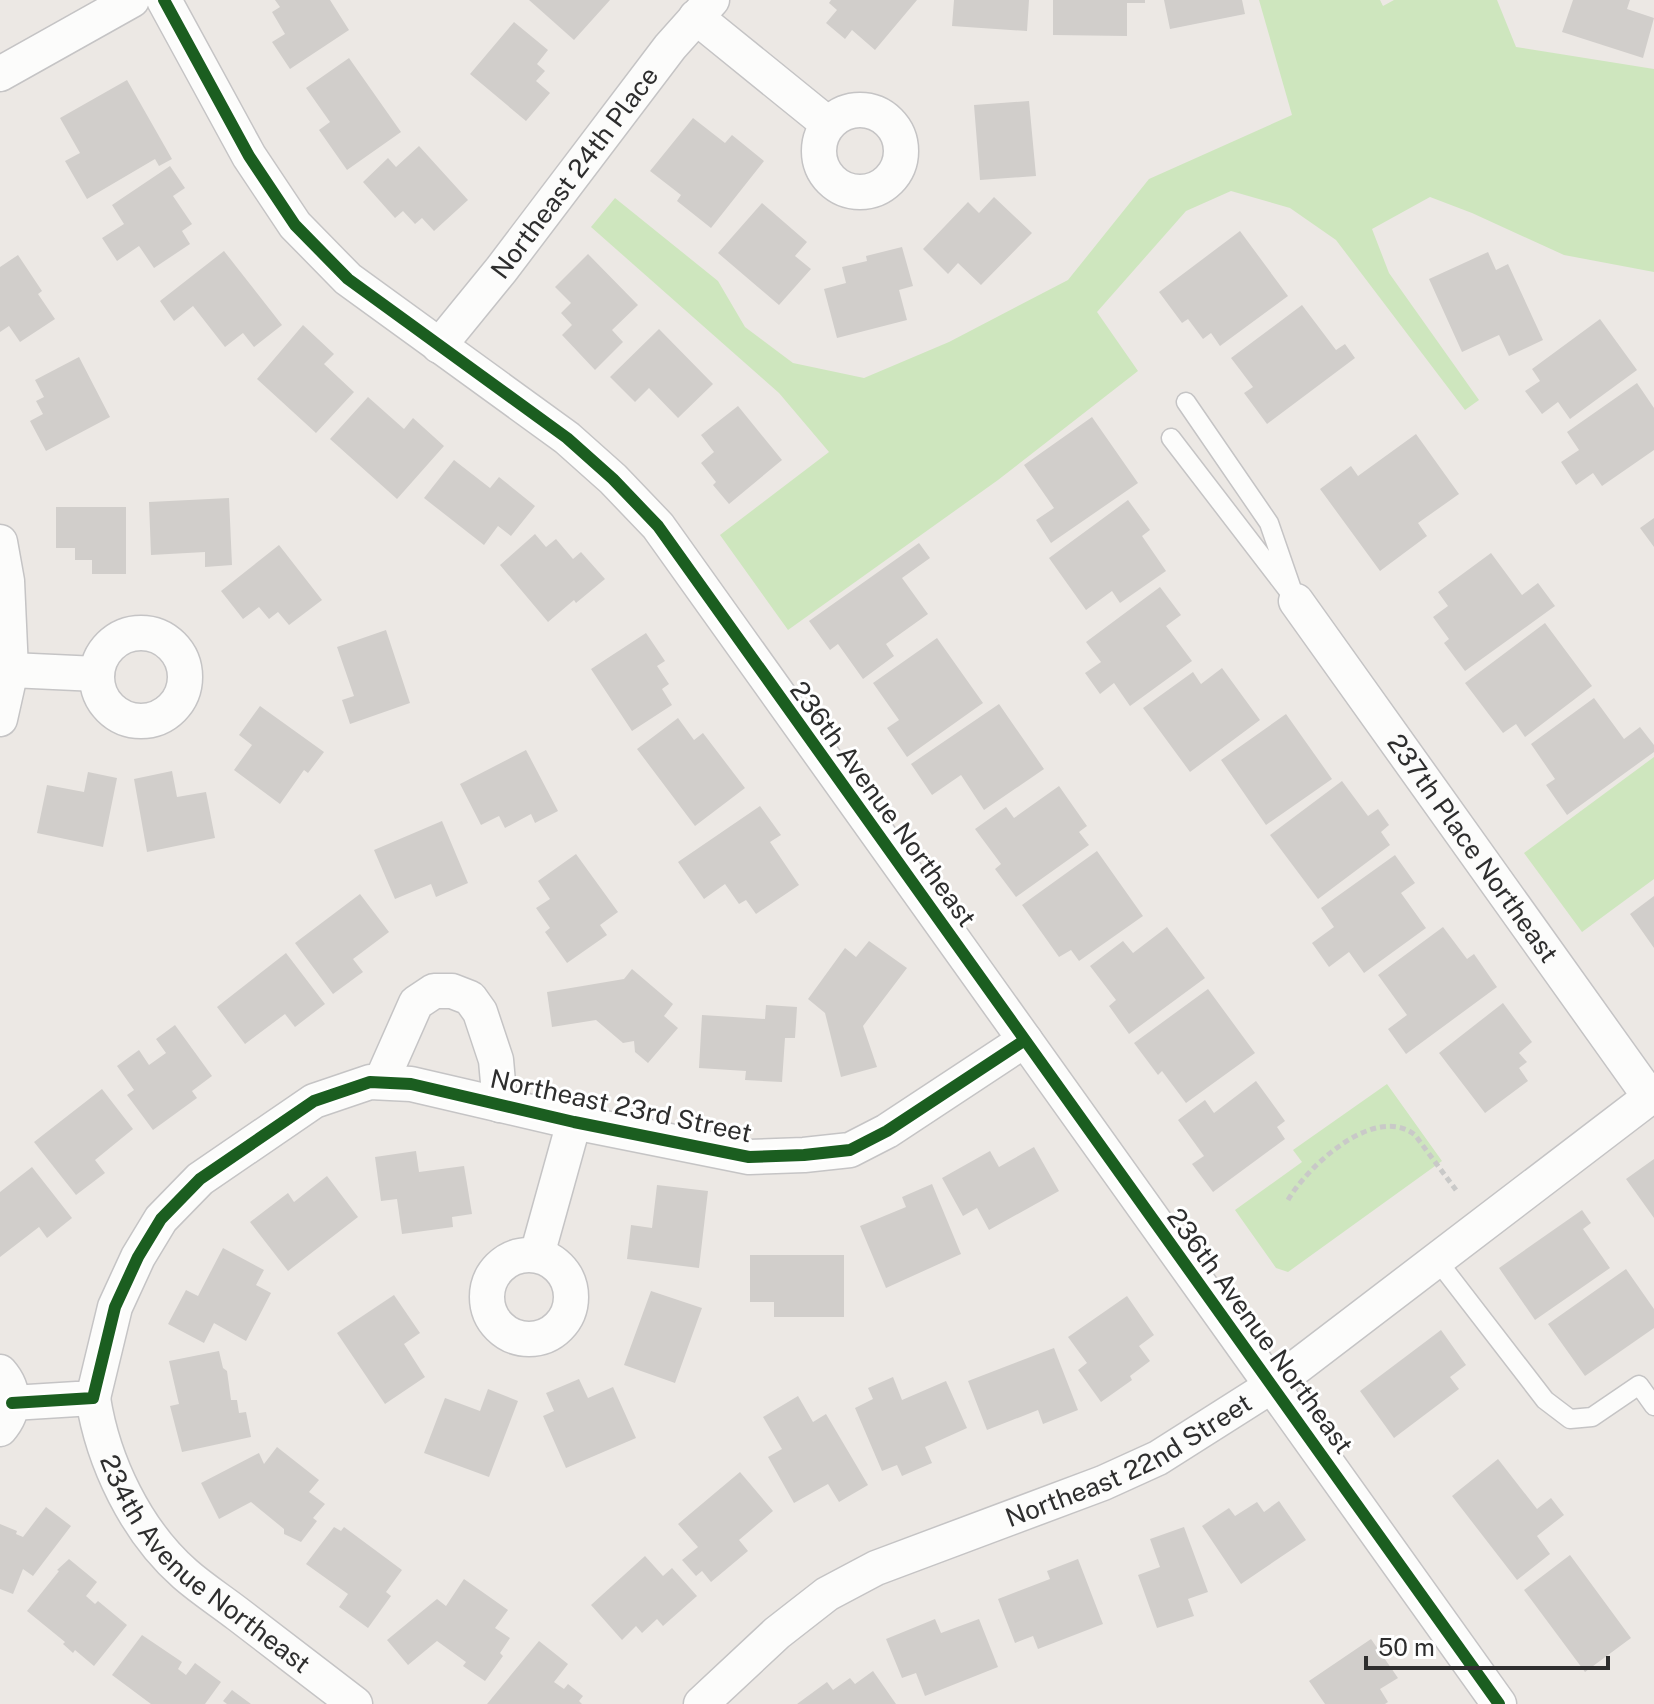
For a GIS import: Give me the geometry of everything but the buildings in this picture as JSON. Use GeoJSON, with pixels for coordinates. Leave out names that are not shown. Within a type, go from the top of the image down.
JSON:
{"type":"FeatureCollection","features":[{"type":"Feature","properties":{"kind":"street"},"geometry":{"type":"LineString","coordinates":[[0,74],[132,0]]}},
{"type":"Feature","properties":{"kind":"street","name":"236th Avenue Northeast"},"geometry":{"type":"LineString","coordinates":[[164,0],[249,156],[295,225],[348,279],[567,438],[613,479],[658,526],[1499,1704]]}},
{"type":"Feature","properties":{"kind":"street"},"geometry":{"type":"LineString","coordinates":[[704,8],[828,124]]}},
{"type":"Feature","properties":{"kind":"street","name":"Northeast 24th Place"},"geometry":{"type":"LineString","coordinates":[[439,346],[501,270],[670,47],[704,8]]}},
{"type":"Feature","properties":{"kind":"street"},"geometry":{"type":"LineString","coordinates":[[0,542],[7,581],[11,670],[0,719]]}},
{"type":"Feature","properties":{"kind":"street","name":"237th Place Northeast"},"geometry":{"type":"LineString","coordinates":[[1296,601],[1652,1096]]}},
{"type":"Feature","properties":{"kind":"street"},"geometry":{"type":"LineString","coordinates":[[11,670],[97,674]]}},
{"type":"Feature","properties":{"kind":"street","name":"Northeast 23rd Street"},"geometry":{"type":"LineString","coordinates":[[500,1105],[496,1060],[480,1012],[470,998],[452,991],[434,991],[416,1003],[375,1082],[411,1084],[500,1105],[574,1122],[749,1157],[850,1150],[887,1131],[1025,1040]]}},
{"type":"Feature","properties":{"kind":"street"},"geometry":{"type":"LineString","coordinates":[[4,1402],[93,1398],[115,1307],[138,1257],[161,1219],[200,1179],[264,1133],[314,1101],[375,1082]]}},
{"type":"Feature","properties":{"kind":"street","name":"Northeast 22nd Street"},"geometry":{"type":"LineString","coordinates":[[701,1704],[777,1633],[827,1594],[876,1568],[1103,1483],[1158,1458],[1273,1385],[1652,1096]]}},
{"type":"Feature","properties":{"kind":"street"},"geometry":{"type":"LineString","coordinates":[[537,1255],[574,1122]]}},
{"type":"Feature","properties":{"kind":"street","name":"234th Avenue Northeast"},"geometry":{"type":"LineString","coordinates":[[93,1398],[98,1427],[111,1463],[129,1502],[154,1538],[184,1573],[355,1704]]}},
{"type":"Feature","properties":{"kind":"lane"},"geometry":{"type":"LineString","coordinates":[[1186,402],[1269,523],[1296,601]]}},
{"type":"Feature","properties":{"kind":"lane"},"geometry":{"type":"LineString","coordinates":[[1171,438],[1296,601]]}},
{"type":"Feature","properties":{"kind":"lane"},"geometry":{"type":"LineString","coordinates":[[1437,1260],[1545,1400],[1570,1419],[1592,1417],[1639,1385],[1654,1406]]}},
{"type":"Feature","properties":{"kind":"path"},"geometry":{"type":"LineString","coordinates":[[1288,1200],[1297,1185],[1323,1158],[1358,1135],[1387,1126],[1407,1129],[1415,1135],[1456,1190]]}},
{"type":"Feature","properties":{"kind":"green space"},"geometry":{"type":"Polygon","coordinates":[[[1259,0],[1380,0],[1383,6],[1394,0],[1497,0],[1516,47],[1654,69],[1654,272],[1564,255],[1430,197],[1372,229],[1389,273],[1479,400],[1465,410],[1336,240],[1290,208],[1231,191],[1186,211],[1097,312],[1138,371],[998,480],[788,630],[720,535],[829,452],[779,393],[591,227],[615,198],[718,281],[745,327],[793,363],[864,378],[949,342],[1068,280],[1149,179],[1292,115],[1259,0]]]}},
{"type":"Feature","properties":{"kind":"green space"},"geometry":{"type":"Polygon","coordinates":[[[1654,757],[1654,879],[1582,932],[1524,853],[1654,757]]]}},
{"type":"Feature","properties":{"kind":"green space"},"geometry":{"type":"Polygon","coordinates":[[[1387,1084],[1442,1161],[1288,1272],[1276,1268],[1235,1210],[1302,1162],[1293,1150],[1387,1084]]]}},
{"type":"Feature","properties":{"kind":"cycle path"},"geometry":{"type":"LineString","coordinates":[[164,0],[249,156],[295,225],[348,279],[567,438],[613,479],[658,526],[1499,1704]]}},
{"type":"Feature","properties":{"kind":"cycle path"},"geometry":{"type":"LineString","coordinates":[[12,1403],[93,1398],[115,1307],[138,1257],[161,1219],[200,1179],[314,1101],[370,1082],[411,1084],[574,1122],[749,1157],[804,1155],[850,1150],[887,1131],[1025,1040]]}}]}
